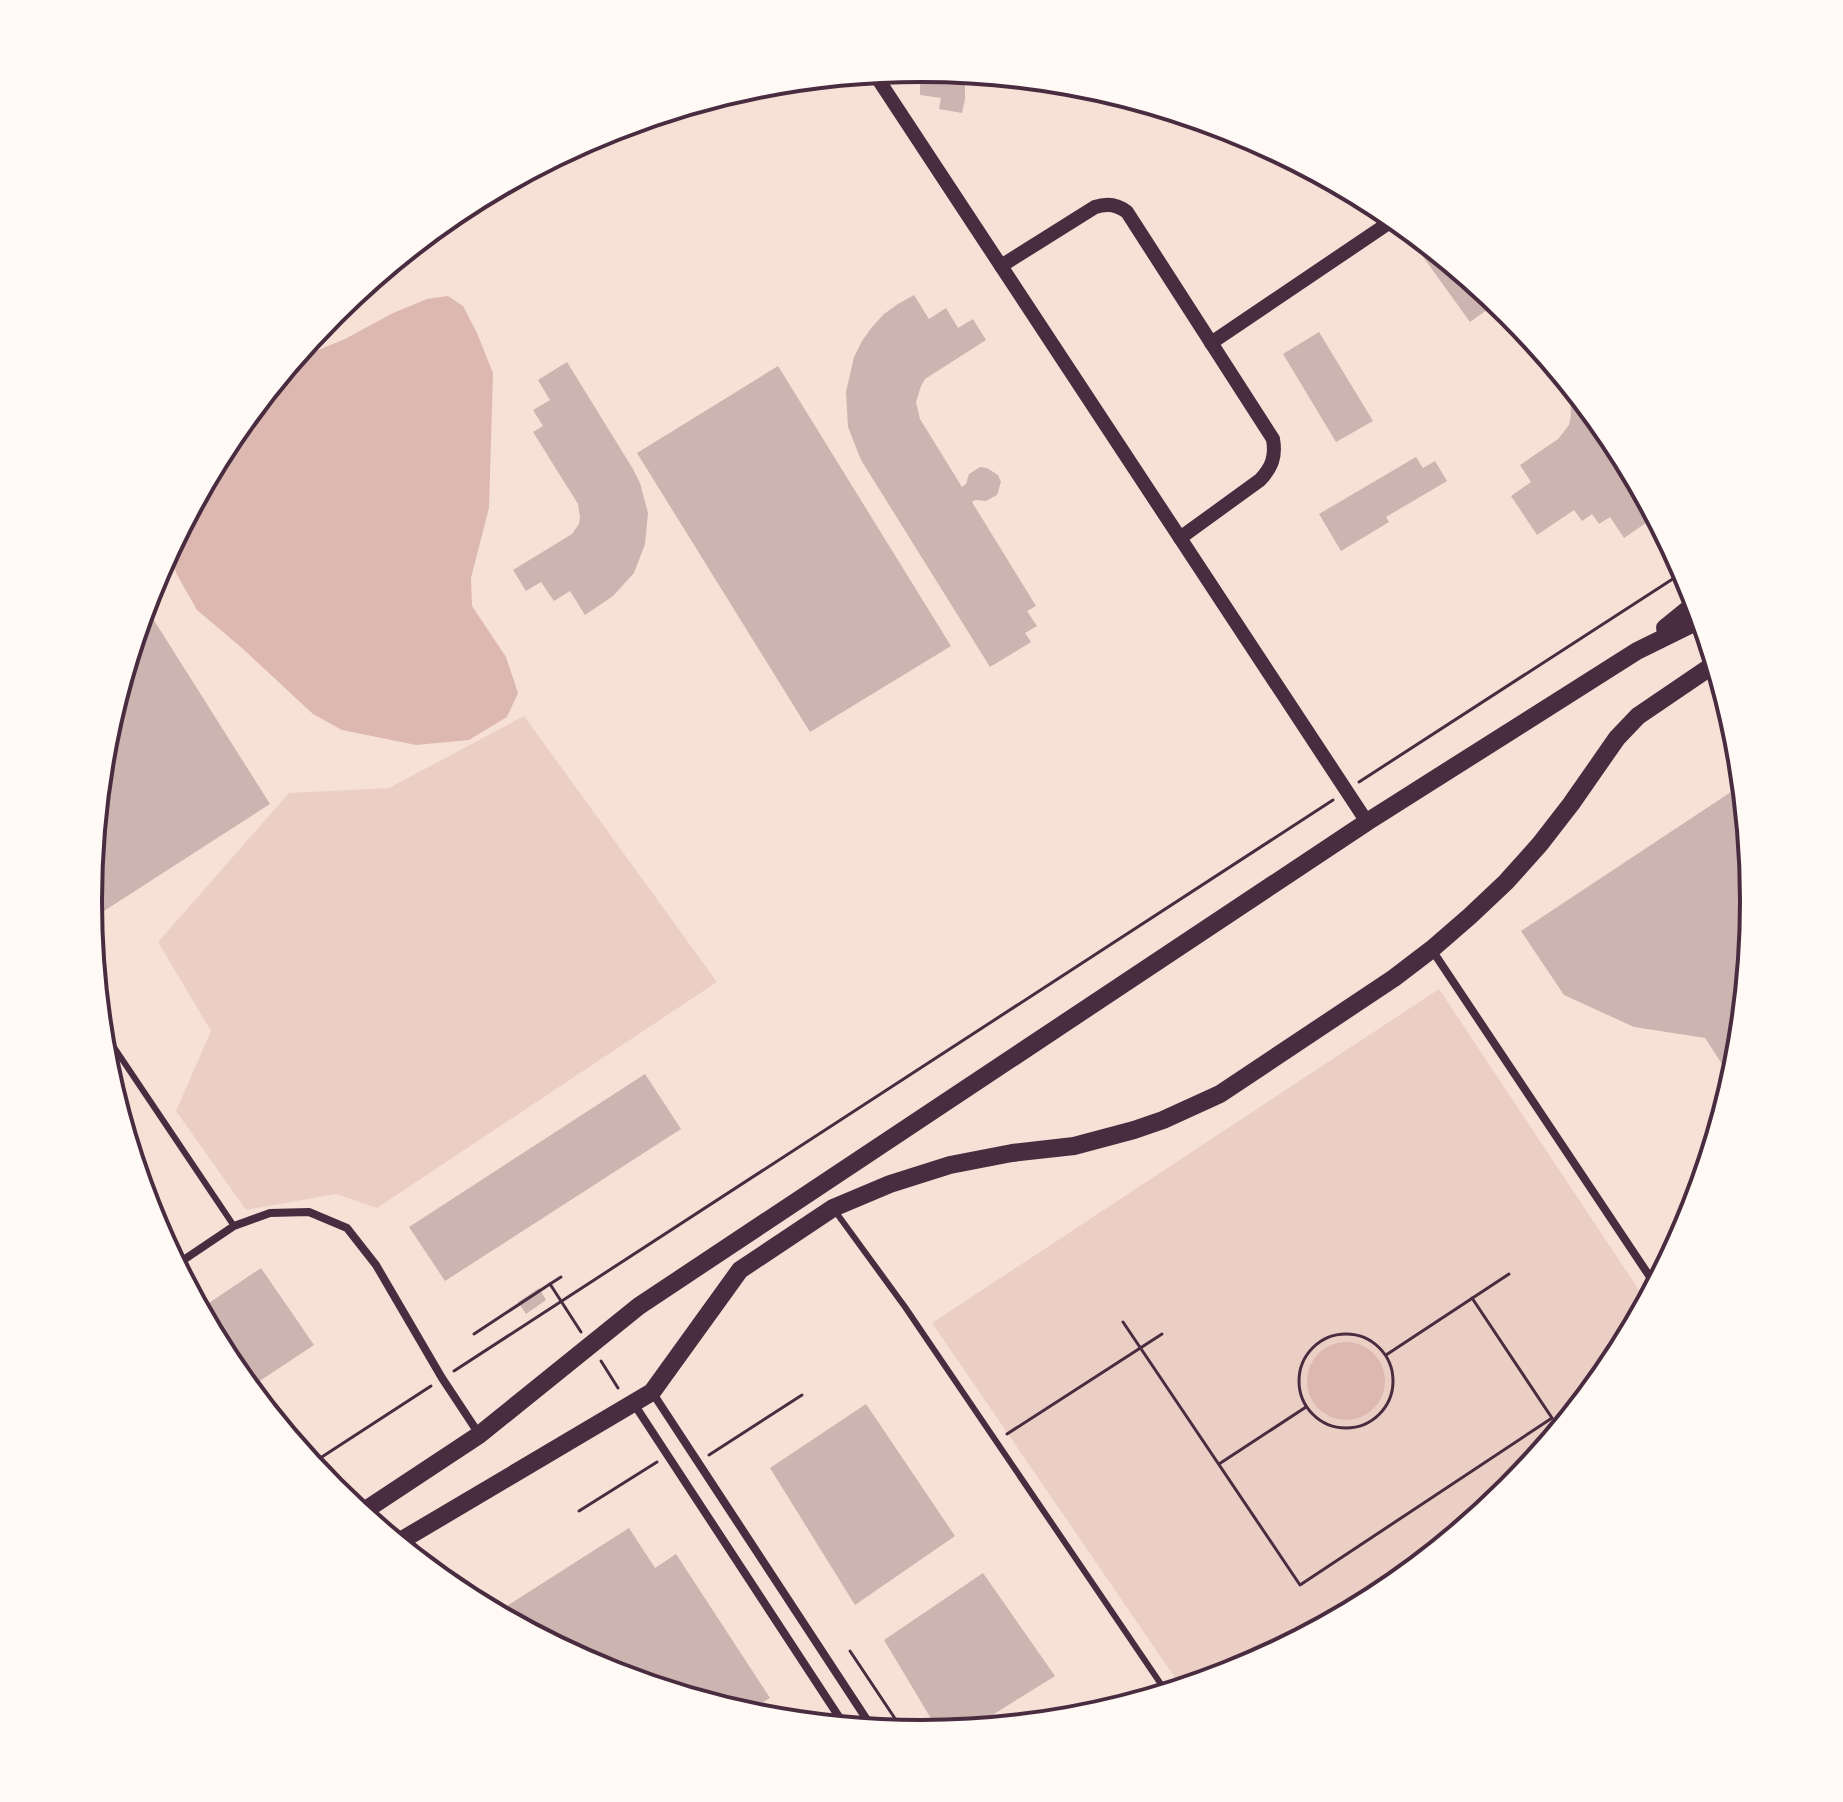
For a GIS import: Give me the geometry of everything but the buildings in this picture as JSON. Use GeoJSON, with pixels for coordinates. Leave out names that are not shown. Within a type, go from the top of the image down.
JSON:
{"type":"FeatureCollection","features":[{"type":"Feature","properties":{"kind":"main road"},"geometry":{"type":"LineString","coordinates":[[1637,651],[1687,611]]}},
{"type":"Feature","properties":{"kind":"main road"},"geometry":{"type":"LineString","coordinates":[[370,1507],[479,1435],[639,1306],[1367,822],[1637,651],[1692,624]]}},
{"type":"Feature","properties":{"kind":"main road"},"geometry":{"type":"LineString","coordinates":[[406,1537],[652,1392],[740,1270],[833,1208],[935,1169],[1104,1139],[1192,1108],[1220,1094],[1394,978],[1432,949],[1506,882],[1540,844],[1617,738],[1638,716],[1707,669]]}},
{"type":"Feature","properties":{"kind":"street"},"geometry":{"type":"LineString","coordinates":[[881,84],[1367,822]]}},
{"type":"Feature","properties":{"kind":"street"},"geometry":{"type":"LineString","coordinates":[[1001,266],[1095,207],[1116,205],[1127,212],[1270,431],[1275,449],[1270,470],[1260,480],[1180,538]]}},
{"type":"Feature","properties":{"kind":"street"},"geometry":{"type":"LineString","coordinates":[[1211,343],[1385,226]]}},
{"type":"Feature","properties":{"kind":"street"},"geometry":{"type":"LineString","coordinates":[[1432,949],[1649,1276]]}},
{"type":"Feature","properties":{"kind":"street"},"geometry":{"type":"LineString","coordinates":[[185,1259],[234,1226],[270,1213],[309,1212],[347,1228],[376,1265],[479,1435]]}},
{"type":"Feature","properties":{"kind":"street"},"geometry":{"type":"LineString","coordinates":[[652,1392],[865,1718]]}},
{"type":"Feature","properties":{"kind":"street"},"geometry":{"type":"LineString","coordinates":[[633,1403],[838,1715]]}},
{"type":"Feature","properties":{"kind":"lane"},"geometry":{"type":"LineString","coordinates":[[117,1051],[234,1226]]}},
{"type":"Feature","properties":{"kind":"lane"},"geometry":{"type":"LineString","coordinates":[[833,1208],[905,1307],[1161,1684]]}},
{"type":"Feature","properties":{"kind":"path"},"geometry":{"type":"LineString","coordinates":[[321,1457],[1674,578]]}},
{"type":"Feature","properties":{"kind":"path"},"geometry":{"type":"LineString","coordinates":[[1386,1355],[1509,1274]]}},
{"type":"Feature","properties":{"kind":"path"},"geometry":{"type":"LineString","coordinates":[[550,1284],[561,1277]]}},
{"type":"Feature","properties":{"kind":"path"},"geometry":{"type":"LineString","coordinates":[[1123,1322],[1300,1585],[1552,1418],[1472,1298]]}},
{"type":"Feature","properties":{"kind":"path"},"geometry":{"type":"LineString","coordinates":[[1343,1333],[1356,1334],[1378,1345],[1386,1355],[1392,1366],[1393,1390],[1389,1402],[1373,1420],[1361,1426],[1336,1427],[1314,1416],[1306,1407],[1298,1384],[1299,1371],[1303,1359],[1320,1341],[1343,1333]]}},
{"type":"Feature","properties":{"kind":"path"},"geometry":{"type":"LineString","coordinates":[[996,1441],[1162,1334]]}},
{"type":"Feature","properties":{"kind":"path"},"geometry":{"type":"LineString","coordinates":[[702,1460],[802,1395]]}},
{"type":"Feature","properties":{"kind":"path"},"geometry":{"type":"LineString","coordinates":[[1219,1464],[1306,1407]]}},
{"type":"Feature","properties":{"kind":"path"},"geometry":{"type":"LineString","coordinates":[[579,1511],[664,1458]]}},
{"type":"Feature","properties":{"kind":"path"},"geometry":{"type":"LineString","coordinates":[[850,1651],[895,1719]]}},
{"type":"Feature","properties":{"kind":"shaded area"},"geometry":{"type":"Polygon","coordinates":[[[448,296],[463,306],[493,373],[489,508],[471,578],[472,606],[506,657],[518,693],[507,717],[469,740],[416,745],[342,730],[313,714],[197,610],[175,567],[212,491],[241,446],[272,402],[315,352],[427,299],[448,296]]]}},
{"type":"Feature","properties":{"kind":"shaded area"},"geometry":{"type":"Polygon","coordinates":[[[524,716],[717,982],[377,1208],[336,1194],[246,1210],[176,1111],[211,1031],[158,942],[289,793],[389,788],[524,716]]]}},
{"type":"Feature","properties":{"kind":"shaded area"},"geometry":{"type":"Polygon","coordinates":[[[1439,989],[1641,1292],[1571,1400],[1501,1480],[1462,1517],[1377,1582],[1331,1610],[1284,1636],[1176,1680],[932,1323],[1439,989]]]}},
{"type":"Feature","properties":{"kind":"shaded area"},"geometry":{"type":"Polygon","coordinates":[[[1346,1342],[1361,1345],[1374,1353],[1382,1366],[1385,1381],[1382,1396],[1374,1409],[1361,1417],[1346,1420],[1331,1417],[1318,1409],[1310,1396],[1307,1381],[1310,1366],[1318,1353],[1331,1345],[1346,1342]]]}}]}
